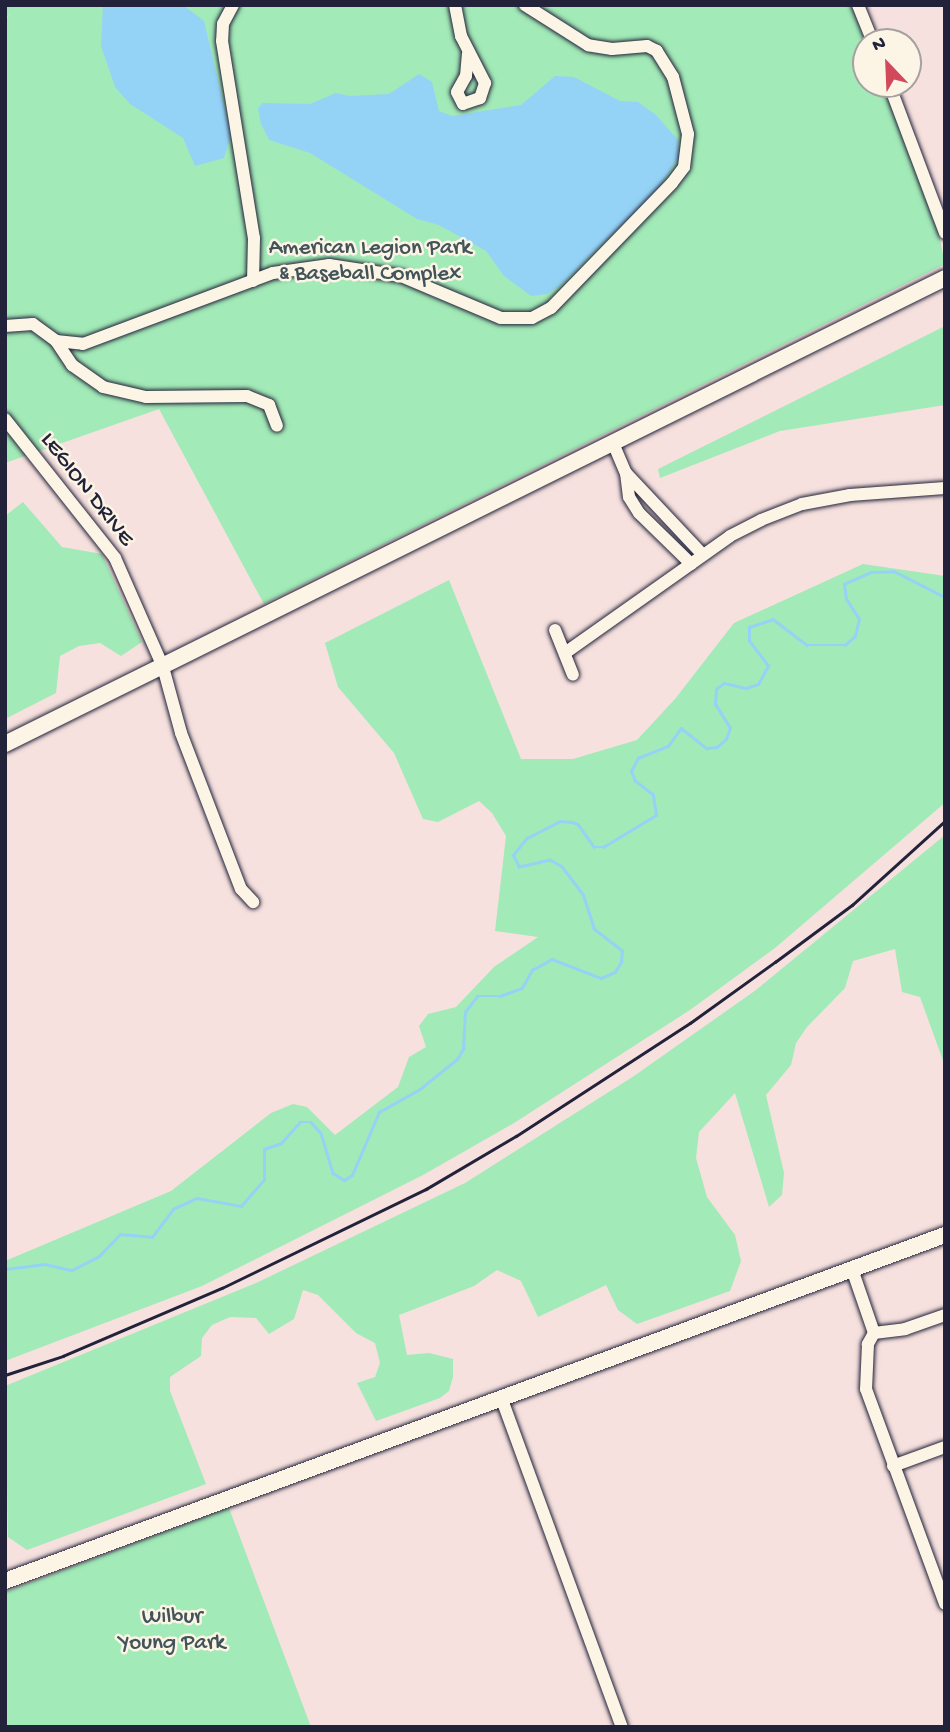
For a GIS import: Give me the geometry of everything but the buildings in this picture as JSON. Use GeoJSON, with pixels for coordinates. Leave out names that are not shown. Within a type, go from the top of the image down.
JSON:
{"type":"FeatureCollection","features":[{"type":"Feature","properties":{"kind":"main road"},"geometry":{"type":"LineString","coordinates":[[5,744],[945,278]]}},
{"type":"Feature","properties":{"kind":"main road"},"geometry":{"type":"LineString","coordinates":[[5,1581],[945,1235]]}},
{"type":"Feature","properties":{"kind":"street"},"geometry":{"type":"LineString","coordinates":[[233,5],[223,24],[222,41],[252,226],[253,281]]}},
{"type":"Feature","properties":{"kind":"street"},"geometry":{"type":"LineString","coordinates":[[455,5],[468,54]]}},
{"type":"Feature","properties":{"kind":"street"},"geometry":{"type":"LineString","coordinates":[[56,341],[72,345],[104,338],[253,281],[302,266],[329,265],[401,276],[517,320],[532,318],[557,302],[672,183],[684,167],[688,134],[673,77],[657,51],[647,46],[612,50],[588,45],[525,5]]}},
{"type":"Feature","properties":{"kind":"street"},"geometry":{"type":"LineString","coordinates":[[858,5],[867,28]]}},
{"type":"Feature","properties":{"kind":"street"},"geometry":{"type":"LineString","coordinates":[[894,98],[945,233]]}},
{"type":"Feature","properties":{"kind":"street"},"geometry":{"type":"LineString","coordinates":[[5,326],[33,324],[56,341],[72,365],[103,387],[146,397],[247,396],[269,405],[277,426]]}},
{"type":"Feature","properties":{"kind":"street","name":"LEGION DRIVE"},"geometry":{"type":"LineString","coordinates":[[5,419],[100,535],[163,667],[207,803],[241,889],[253,902]]}},
{"type":"Feature","properties":{"kind":"street"},"geometry":{"type":"LineString","coordinates":[[613,443],[626,472],[629,497],[639,513],[691,564]]}},
{"type":"Feature","properties":{"kind":"street"},"geometry":{"type":"LineString","coordinates":[[626,472],[703,555]]}},
{"type":"Feature","properties":{"kind":"street"},"geometry":{"type":"LineString","coordinates":[[565,653],[730,536],[802,504],[850,495],[945,488]]}},
{"type":"Feature","properties":{"kind":"street"},"geometry":{"type":"LineString","coordinates":[[555,630],[573,675]]}},
{"type":"Feature","properties":{"kind":"street"},"geometry":{"type":"LineString","coordinates":[[852,1269],[874,1334],[868,1344],[866,1389],[945,1604]]}},
{"type":"Feature","properties":{"kind":"street"},"geometry":{"type":"LineString","coordinates":[[874,1334],[905,1329],[945,1315]]}},
{"type":"Feature","properties":{"kind":"street"},"geometry":{"type":"LineString","coordinates":[[501,1397],[622,1727]]}},
{"type":"Feature","properties":{"kind":"street"},"geometry":{"type":"LineString","coordinates":[[893,1465],[945,1447]]}},
{"type":"Feature","properties":{"kind":"green space","name":"American Legion Park & Baseball Complex"},"geometry":{"type":"Polygon","coordinates":[[[5,5],[858,5],[867,28],[852,28],[852,98],[894,98],[931,195],[945,264],[264,604],[159,409],[5,463],[5,21],[10,14],[5,19],[5,5]]]}},
{"type":"Feature","properties":{"kind":"green space"},"geometry":{"type":"Polygon","coordinates":[[[945,326],[945,405],[780,431],[660,478],[658,469],[945,326]]]}},
{"type":"Feature","properties":{"kind":"green space"},"geometry":{"type":"Polygon","coordinates":[[[23,502],[62,547],[102,554],[142,642],[121,656],[100,643],[79,646],[60,656],[56,693],[5,719],[5,516],[23,502]]]}},
{"type":"Feature","properties":{"kind":"green space"},"geometry":{"type":"Polygon","coordinates":[[[863,564],[945,576],[945,803],[775,948],[690,1010],[514,1123],[423,1175],[202,1286],[5,1361],[5,1261],[171,1191],[271,1113],[293,1104],[307,1107],[335,1135],[398,1087],[409,1057],[426,1047],[419,1026],[428,1014],[456,1007],[494,967],[538,937],[495,931],[506,836],[492,813],[479,801],[438,822],[423,819],[394,753],[338,687],[325,643],[449,580],[521,759],[573,759],[637,740],[675,699],[734,623],[863,564]]]}},
{"type":"Feature","properties":{"kind":"green space"},"geometry":{"type":"Polygon","coordinates":[[[945,835],[945,1066],[920,997],[902,992],[895,949],[853,961],[845,988],[807,1027],[796,1043],[791,1065],[766,1095],[784,1173],[782,1195],[769,1207],[735,1093],[699,1132],[696,1158],[707,1197],[735,1235],[741,1261],[730,1291],[637,1324],[618,1310],[606,1285],[538,1317],[521,1281],[497,1270],[474,1286],[399,1315],[407,1355],[429,1353],[453,1359],[453,1377],[449,1391],[440,1398],[376,1421],[357,1383],[375,1377],[380,1363],[375,1343],[356,1333],[318,1295],[303,1290],[294,1319],[269,1334],[256,1318],[230,1317],[212,1325],[202,1338],[201,1356],[170,1377],[170,1391],[206,1484],[27,1550],[8,1537],[5,1386],[256,1283],[465,1183],[634,1076],[756,990],[945,835]]]}},
{"type":"Feature","properties":{"kind":"green space","name":"Wilbur Young Park"},"geometry":{"type":"Polygon","coordinates":[[[229,1508],[311,1727],[5,1727],[5,1592],[229,1508]]]}},
{"type":"Feature","properties":{"kind":"water"},"geometry":{"type":"Polygon","coordinates":[[[103,5],[183,5],[204,21],[231,135],[224,158],[195,166],[183,138],[130,104],[115,87],[101,46],[103,5]]]}},
{"type":"Feature","properties":{"kind":"water"},"geometry":{"type":"Polygon","coordinates":[[[419,74],[432,82],[439,111],[452,116],[521,105],[555,76],[574,77],[620,101],[638,102],[656,115],[678,140],[679,157],[658,189],[561,285],[547,294],[531,296],[504,276],[486,251],[439,225],[417,219],[310,153],[269,140],[261,124],[258,108],[263,103],[310,104],[336,93],[350,96],[389,94],[419,74]]]}},
{"type":"Feature","properties":{"kind":"waterway"},"geometry":{"type":"LineString","coordinates":[[5,1269],[45,1264],[72,1270],[99,1256],[120,1234],[152,1237],[173,1209],[197,1198],[241,1206],[264,1180],[264,1149],[281,1143],[300,1122],[311,1122],[321,1133],[333,1173],[344,1180],[352,1175],[379,1112],[420,1089],[457,1059],[463,1049],[465,1012],[477,996],[500,996],[522,988],[532,970],[552,959],[601,978],[615,972],[621,962],[622,951],[594,929],[583,895],[562,867],[550,860],[519,867],[513,855],[527,838],[560,821],[572,822],[578,824],[594,847],[603,847],[656,815],[653,795],[635,781],[631,771],[638,758],[668,746],[681,728],[707,748],[717,747],[726,739],[730,728],[715,704],[716,689],[724,683],[746,688],[758,684],[768,666],[749,641],[749,627],[773,619],[807,645],[845,645],[855,636],[859,619],[846,599],[844,584],[871,572],[894,571],[945,597]]}},
{"type":"Feature","properties":{"kind":"railway"},"geometry":{"type":"LineString","coordinates":[[5,1375],[63,1356],[222,1288],[426,1189],[516,1136],[690,1023],[775,962],[852,905],[945,821]]}}]}
